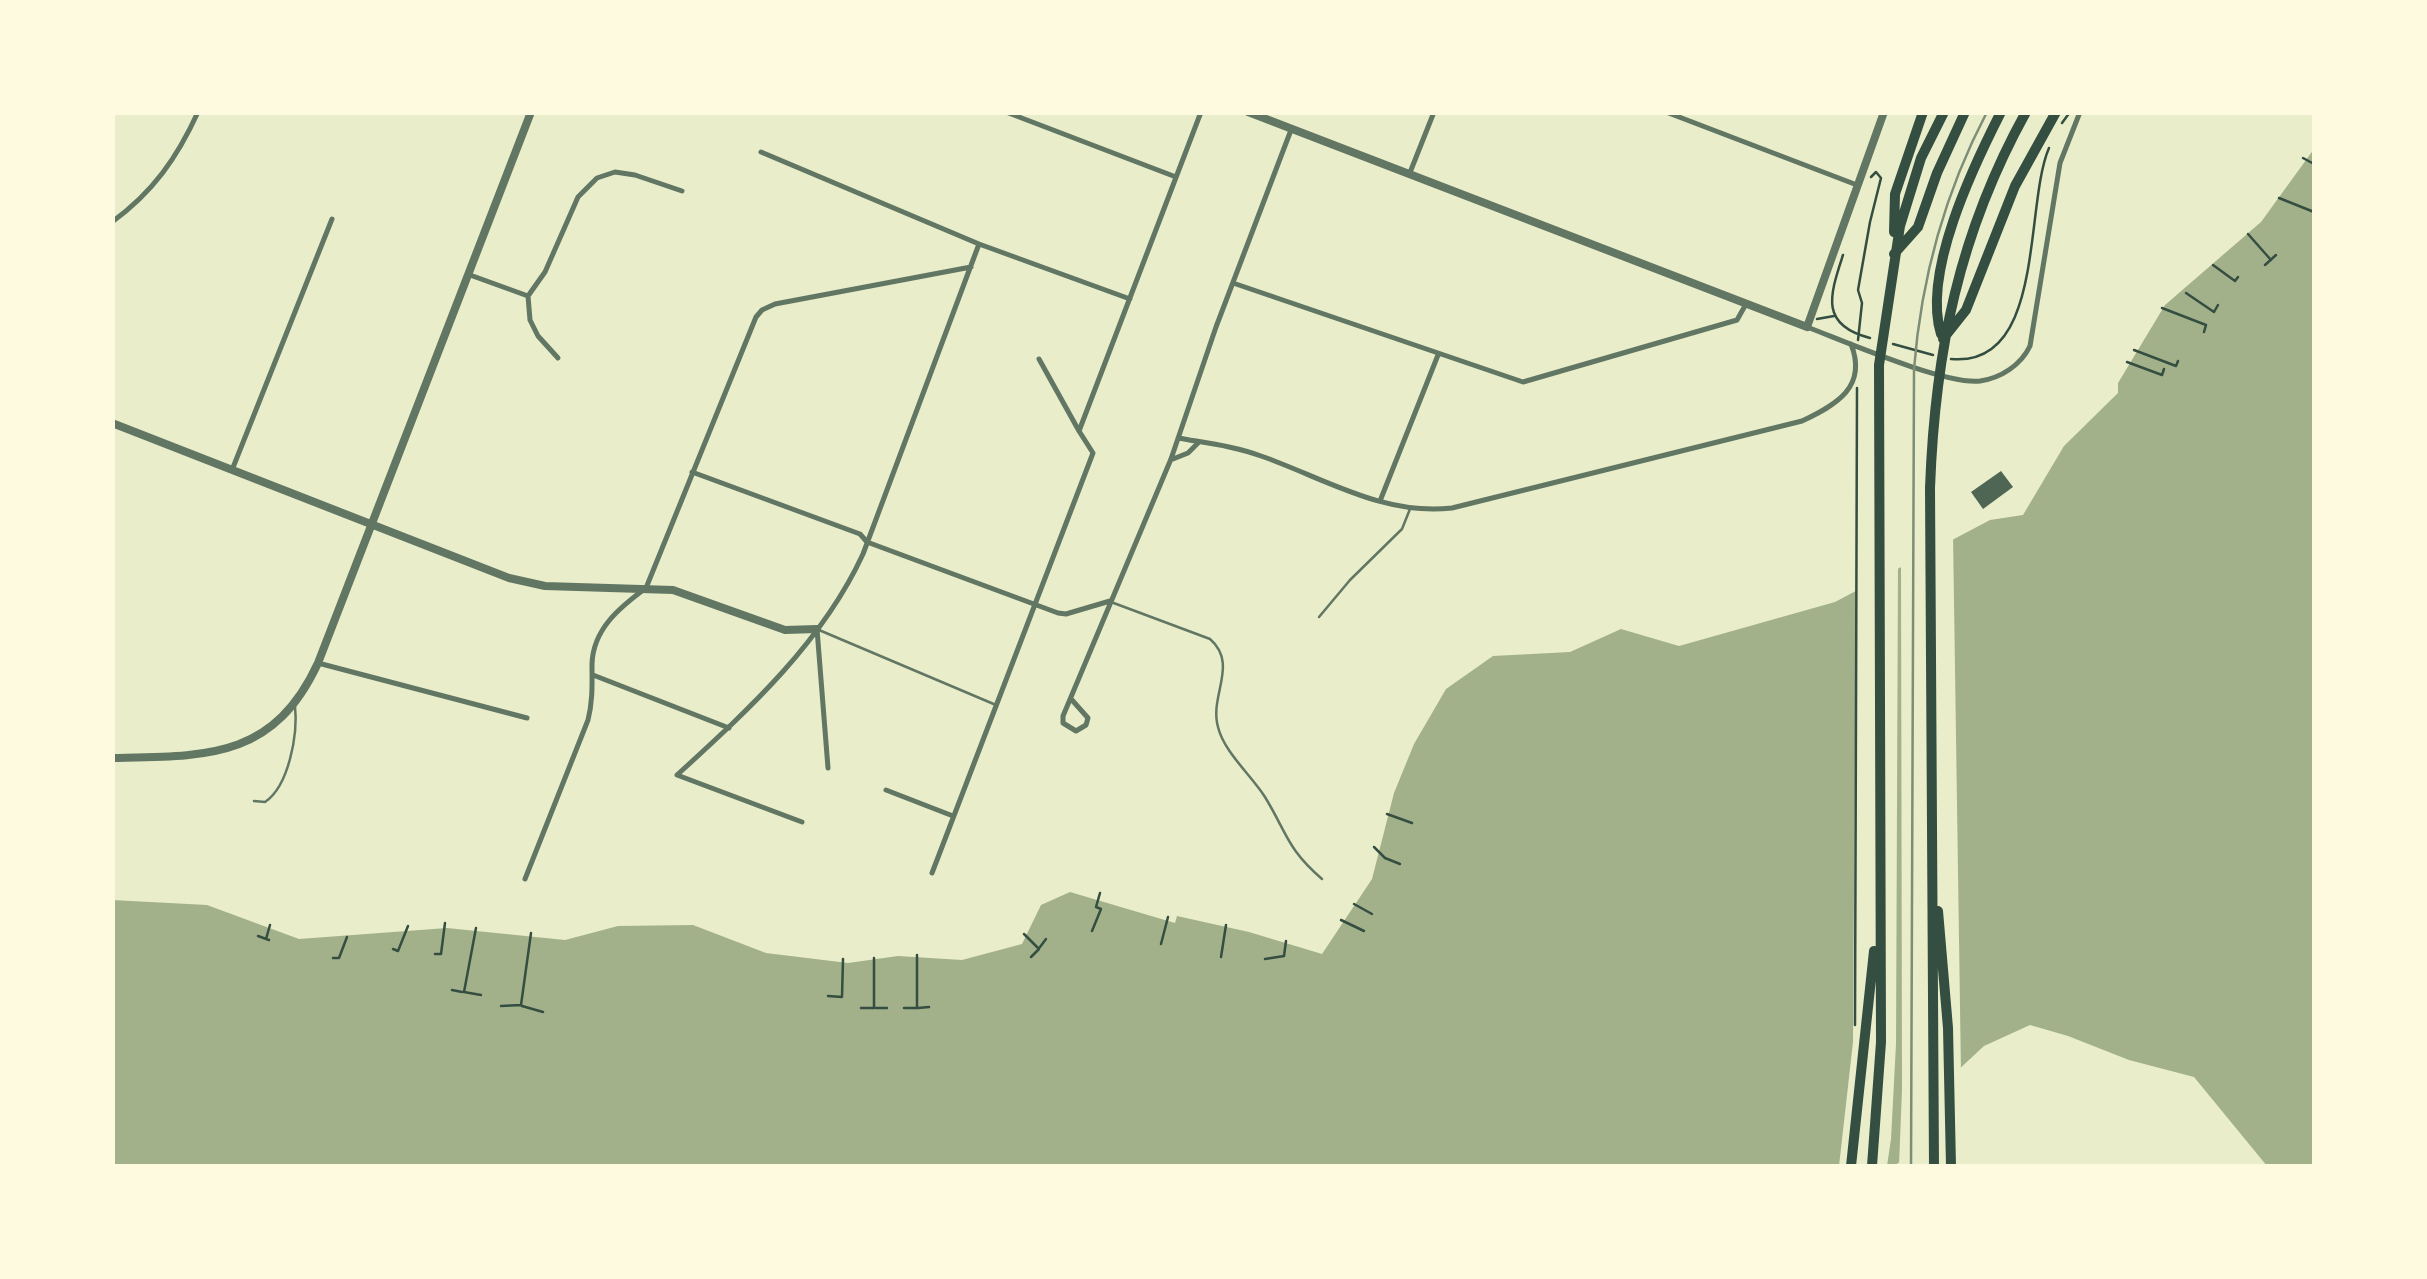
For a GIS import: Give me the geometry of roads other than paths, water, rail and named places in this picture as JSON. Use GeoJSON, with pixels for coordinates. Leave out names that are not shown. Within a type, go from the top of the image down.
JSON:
{"type":"FeatureCollection","features":[{"type":"Feature","properties":{"kind":"highway"},"geometry":{"type":"LineString","coordinates":[[1894,255],[1895,194],[1924,112]]}},
{"type":"Feature","properties":{"kind":"highway"},"geometry":{"type":"LineString","coordinates":[[1872,1166],[1881,1042],[1879,364],[1894,255],[1907,198],[1944,112]]}},
{"type":"Feature","properties":{"kind":"highway"},"geometry":{"type":"LineString","coordinates":[[1894,255],[1918,227],[1965,112]]}},
{"type":"Feature","properties":{"kind":"highway"},"geometry":{"type":"LineString","coordinates":[[1946,326],[1937,290],[1950,237],[1974,169],[2001,112]]}},
{"type":"Feature","properties":{"kind":"highway"},"geometry":{"type":"LineString","coordinates":[[1934,1166],[1930,488],[1943,340],[1962,256],[1992,178],[2026,112]]}},
{"type":"Feature","properties":{"kind":"highway"},"geometry":{"type":"LineString","coordinates":[[1946,326],[1966,310],[2015,186],[2056,112]]}},
{"type":"Feature","properties":{"kind":"highway"},"geometry":{"type":"LineString","coordinates":[[1931,830],[1948,1028],[1952,1166]]}},
{"type":"Feature","properties":{"kind":"highway"},"geometry":{"type":"LineString","coordinates":[[1851,1166],[1878,900]]}},
{"type":"Feature","properties":{"kind":"street"},"geometry":{"type":"LineString","coordinates":[[112,222],[133,207],[167,171],[198,112]]}},
{"type":"Feature","properties":{"kind":"street"},"geometry":{"type":"LineString","coordinates":[[112,758],[216,753],[256,736],[294,705],[318,663],[531,112]]}},
{"type":"Feature","properties":{"kind":"street"},"geometry":{"type":"LineString","coordinates":[[1006,112],[1176,178]]}},
{"type":"Feature","properties":{"kind":"street"},"geometry":{"type":"LineString","coordinates":[[1079,431],[1201,112]]}},
{"type":"Feature","properties":{"kind":"street"},"geometry":{"type":"LineString","coordinates":[[1248,112],[1807,327],[1952,379],[1983,381],[2010,370],[2030,346],[2060,163],[2080,112]]}},
{"type":"Feature","properties":{"kind":"street"},"geometry":{"type":"LineString","coordinates":[[1409,174],[1434,112]]}},
{"type":"Feature","properties":{"kind":"street"},"geometry":{"type":"LineString","coordinates":[[1666,112],[1857,184]]}},
{"type":"Feature","properties":{"kind":"street"},"geometry":{"type":"LineString","coordinates":[[1807,327],[1884,112]]}},
{"type":"Feature","properties":{"kind":"street"},"geometry":{"type":"LineString","coordinates":[[1072,700],[1088,718],[1086,725],[1076,731],[1063,723],[1110,601],[1171,459],[1291,130]]}},
{"type":"Feature","properties":{"kind":"street"},"geometry":{"type":"LineString","coordinates":[[761,152],[979,244],[1130,299]]}},
{"type":"Feature","properties":{"kind":"street"},"geometry":{"type":"LineString","coordinates":[[558,358],[538,336],[530,320],[528,296],[545,272],[578,197],[597,178],[624,172],[682,191]]}},
{"type":"Feature","properties":{"kind":"street"},"geometry":{"type":"LineString","coordinates":[[232,470],[332,219]]}},
{"type":"Feature","properties":{"kind":"street"},"geometry":{"type":"LineString","coordinates":[[802,822],[677,775],[729,728],[818,630],[844,592],[867,542],[979,244]]}},
{"type":"Feature","properties":{"kind":"street"},"geometry":{"type":"LineString","coordinates":[[525,880],[592,707],[598,637],[619,608],[646,588],[756,316],[768,306],[970,267]]}},
{"type":"Feature","properties":{"kind":"street"},"geometry":{"type":"LineString","coordinates":[[467,274],[528,296]]}},
{"type":"Feature","properties":{"kind":"street"},"geometry":{"type":"LineString","coordinates":[[1233,283],[1522,382],[1737,320],[1746,304]]}},
{"type":"Feature","properties":{"kind":"street"},"geometry":{"type":"LineString","coordinates":[[1178,438],[1250,452],[1379,502],[1432,510],[1475,503],[1802,421],[1826,409],[1848,389],[1856,376],[1854,344]]}},
{"type":"Feature","properties":{"kind":"street"},"geometry":{"type":"LineString","coordinates":[[1379,502],[1438,355]]}},
{"type":"Feature","properties":{"kind":"street"},"geometry":{"type":"LineString","coordinates":[[932,873],[1094,453],[1038,359]]}},
{"type":"Feature","properties":{"kind":"street"},"geometry":{"type":"LineString","coordinates":[[112,423],[491,572],[545,586],[673,590],[785,630],[818,630]]}},
{"type":"Feature","properties":{"kind":"street"},"geometry":{"type":"LineString","coordinates":[[1171,459],[1188,453],[1199,442]]}},
{"type":"Feature","properties":{"kind":"street"},"geometry":{"type":"LineString","coordinates":[[692,472],[860,534],[867,542],[1035,607],[1066,614],[1110,601]]}},
{"type":"Feature","properties":{"kind":"street"},"geometry":{"type":"LineString","coordinates":[[818,630],[828,768]]}},
{"type":"Feature","properties":{"kind":"street"},"geometry":{"type":"LineString","coordinates":[[318,663],[528,718]]}},
{"type":"Feature","properties":{"kind":"street"},"geometry":{"type":"LineString","coordinates":[[593,675],[729,728]]}},
{"type":"Feature","properties":{"kind":"street"},"geometry":{"type":"LineString","coordinates":[[886,790],[954,816]]}},
{"type":"Feature","properties":{"kind":"lane"},"geometry":{"type":"LineString","coordinates":[[1319,617],[1402,529],[1410,509]]}},
{"type":"Feature","properties":{"kind":"lane"},"geometry":{"type":"LineString","coordinates":[[1110,601],[1210,639],[1219,648],[1224,667],[1216,713],[1218,730],[1266,798],[1292,850],[1322,879]]}},
{"type":"Feature","properties":{"kind":"lane"},"geometry":{"type":"LineString","coordinates":[[818,630],[997,705]]}},
{"type":"Feature","properties":{"kind":"lane"},"geometry":{"type":"LineString","coordinates":[[254,801],[268,801],[279,784],[295,740],[294,705]]}},
{"type":"Feature","properties":{"kind":"tram line"},"geometry":{"type":"LineString","coordinates":[[1911,1166],[1914,369],[1922,303],[1937,237],[1959,173],[1987,112]]}}]}
